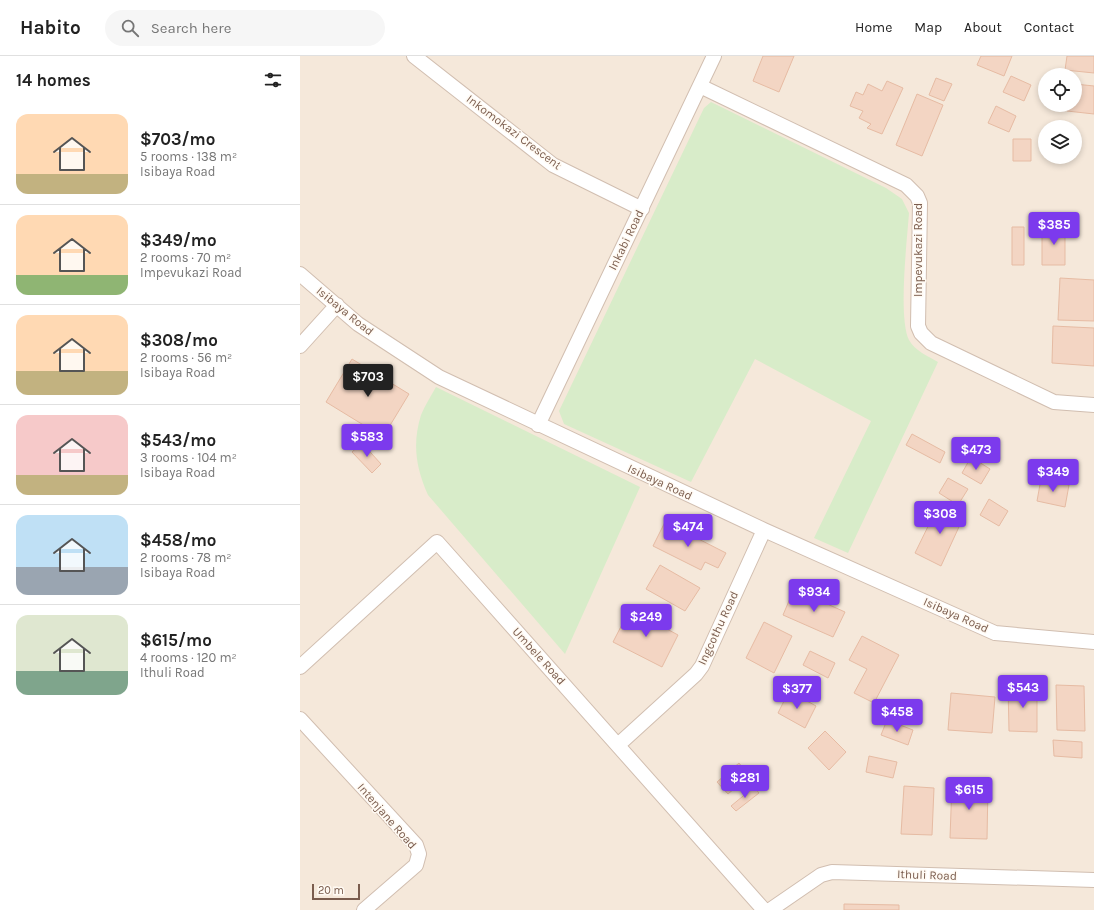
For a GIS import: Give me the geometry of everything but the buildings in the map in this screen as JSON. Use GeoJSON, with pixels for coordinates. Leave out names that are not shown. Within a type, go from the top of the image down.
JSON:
{"type":"FeatureCollection","features":[{"type":"Feature","properties":{"kind":"street","name":"Inkomokazi Crescent"},"geometry":{"type":"LineString","coordinates":[[414,56],[553,165],[642,209]]}},
{"type":"Feature","properties":{"kind":"street","name":"Inkabi Road"},"geometry":{"type":"LineString","coordinates":[[538,425],[714,56]]}},
{"type":"Feature","properties":{"kind":"street","name":"Impevukazi Road"},"geometry":{"type":"LineString","coordinates":[[700,86],[906,185],[912,190],[920,203],[918,326],[921,333],[931,343],[1054,402],[1094,406]]}},
{"type":"Feature","properties":{"kind":"street","name":"Isibaya Road"},"geometry":{"type":"LineString","coordinates":[[300,274],[358,324],[439,377],[538,425],[764,530],[994,633],[1094,642]]}},
{"type":"Feature","properties":{"kind":"street"},"geometry":{"type":"LineString","coordinates":[[300,346],[337,305]]}},
{"type":"Feature","properties":{"kind":"street","name":"Ingcothu Road"},"geometry":{"type":"LineString","coordinates":[[618,745],[696,674],[702,666],[764,530]]}},
{"type":"Feature","properties":{"kind":"street","name":"Umbele Road"},"geometry":{"type":"LineString","coordinates":[[300,667],[437,542],[764,910]]}},
{"type":"Feature","properties":{"kind":"street","name":"Intenjane Road"},"geometry":{"type":"LineString","coordinates":[[300,719],[416,845],[419,854],[416,865],[364,910]]}},
{"type":"Feature","properties":{"kind":"street","name":"Ithuli Road"},"geometry":{"type":"LineString","coordinates":[[770,910],[821,875],[832,872],[1094,880]]}},
{"type":"Feature","properties":{"kind":"shaded area"},"geometry":{"type":"Polygon","coordinates":[[[300,56],[1094,56],[1094,910],[300,910],[300,56]]]}},
{"type":"Feature","properties":{"kind":"green space"},"geometry":{"type":"Polygon","coordinates":[[[711,102],[886,188],[902,199],[909,213],[904,279],[904,315],[906,329],[911,344],[922,353],[938,362],[848,553],[814,538],[871,421],[755,359],[691,482],[564,424],[559,411],[704,108],[711,102]]]}},
{"type":"Feature","properties":{"kind":"green space"},"geometry":{"type":"Polygon","coordinates":[[[436,387],[640,487],[565,654],[428,495],[418,465],[416,446],[418,426],[421,415],[436,387]]]}}]}
